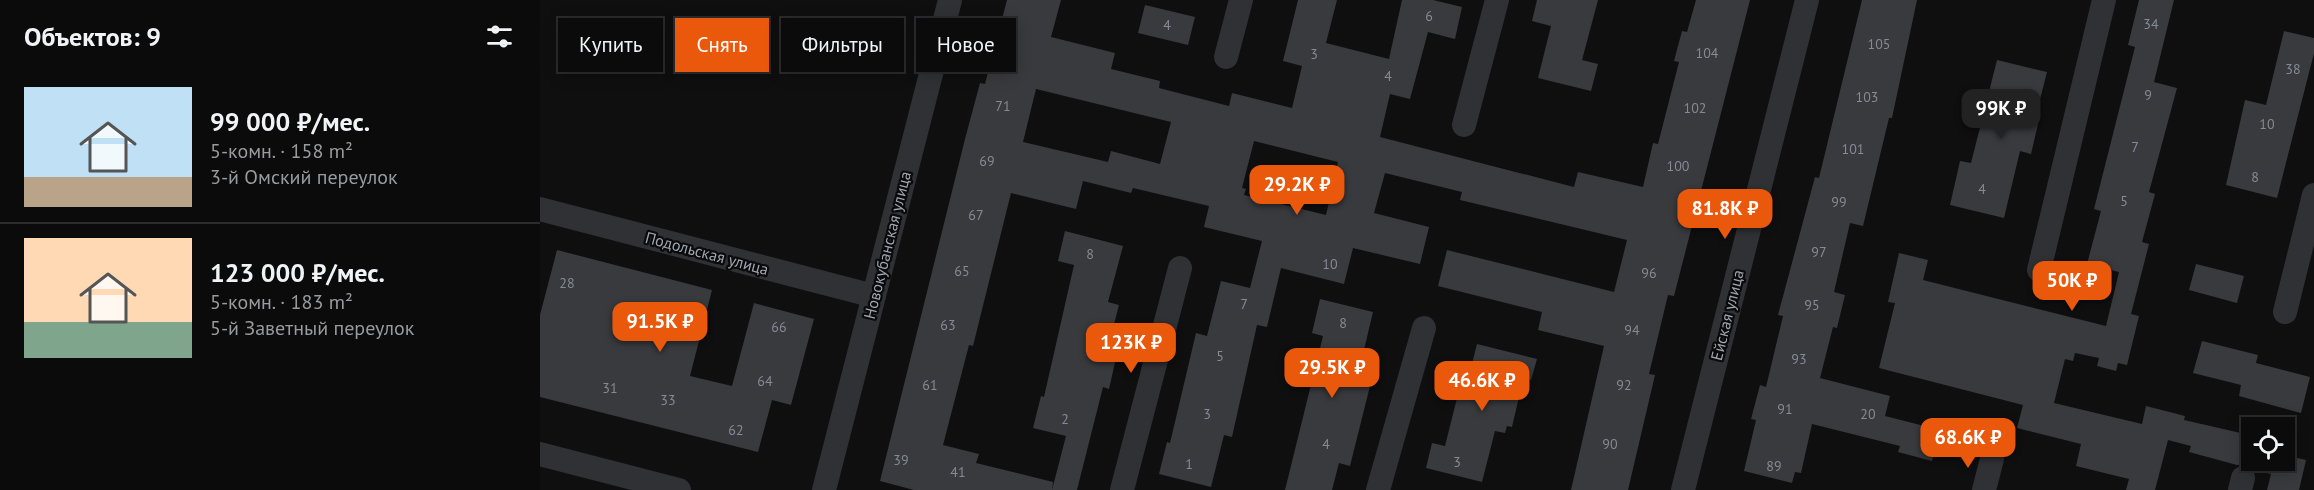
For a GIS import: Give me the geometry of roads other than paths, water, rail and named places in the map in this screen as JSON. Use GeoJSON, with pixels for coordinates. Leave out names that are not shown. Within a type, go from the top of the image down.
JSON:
{"type":"FeatureCollection","features":[{"type":"Feature","properties":{"kind":"street","name":"Новокубанская улица"},"geometry":{"type":"LineString","coordinates":[[824,490],[950,0]]}},
{"type":"Feature","properties":{"kind":"street"},"geometry":{"type":"LineString","coordinates":[[1226,57],[1241,0]]}},
{"type":"Feature","properties":{"kind":"street"},"geometry":{"type":"LineString","coordinates":[[1464,125],[1497,0]]}},
{"type":"Feature","properties":{"kind":"street","name":"Ейская улица"},"geometry":{"type":"LineString","coordinates":[[1683,490],[1807,0]]}},
{"type":"Feature","properties":{"kind":"street"},"geometry":{"type":"LineString","coordinates":[[2039,270],[2104,0]]}},
{"type":"Feature","properties":{"kind":"street"},"geometry":{"type":"LineString","coordinates":[[2285,312],[2314,195]]}},
{"type":"Feature","properties":{"kind":"street","name":"Подольская улица"},"geometry":{"type":"LineString","coordinates":[[540,209],[874,296]]}},
{"type":"Feature","properties":{"kind":"street"},"geometry":{"type":"LineString","coordinates":[[1122,490],[1180,268]]}},
{"type":"Feature","properties":{"kind":"street"},"geometry":{"type":"LineString","coordinates":[[1378,490],[1424,328]]}},
{"type":"Feature","properties":{"kind":"street"},"geometry":{"type":"LineString","coordinates":[[540,454],[679,490]]}},
{"type":"Feature","properties":{"kind":"street"},"geometry":{"type":"LineString","coordinates":[[1984,490],[1992,459]]}}]}
